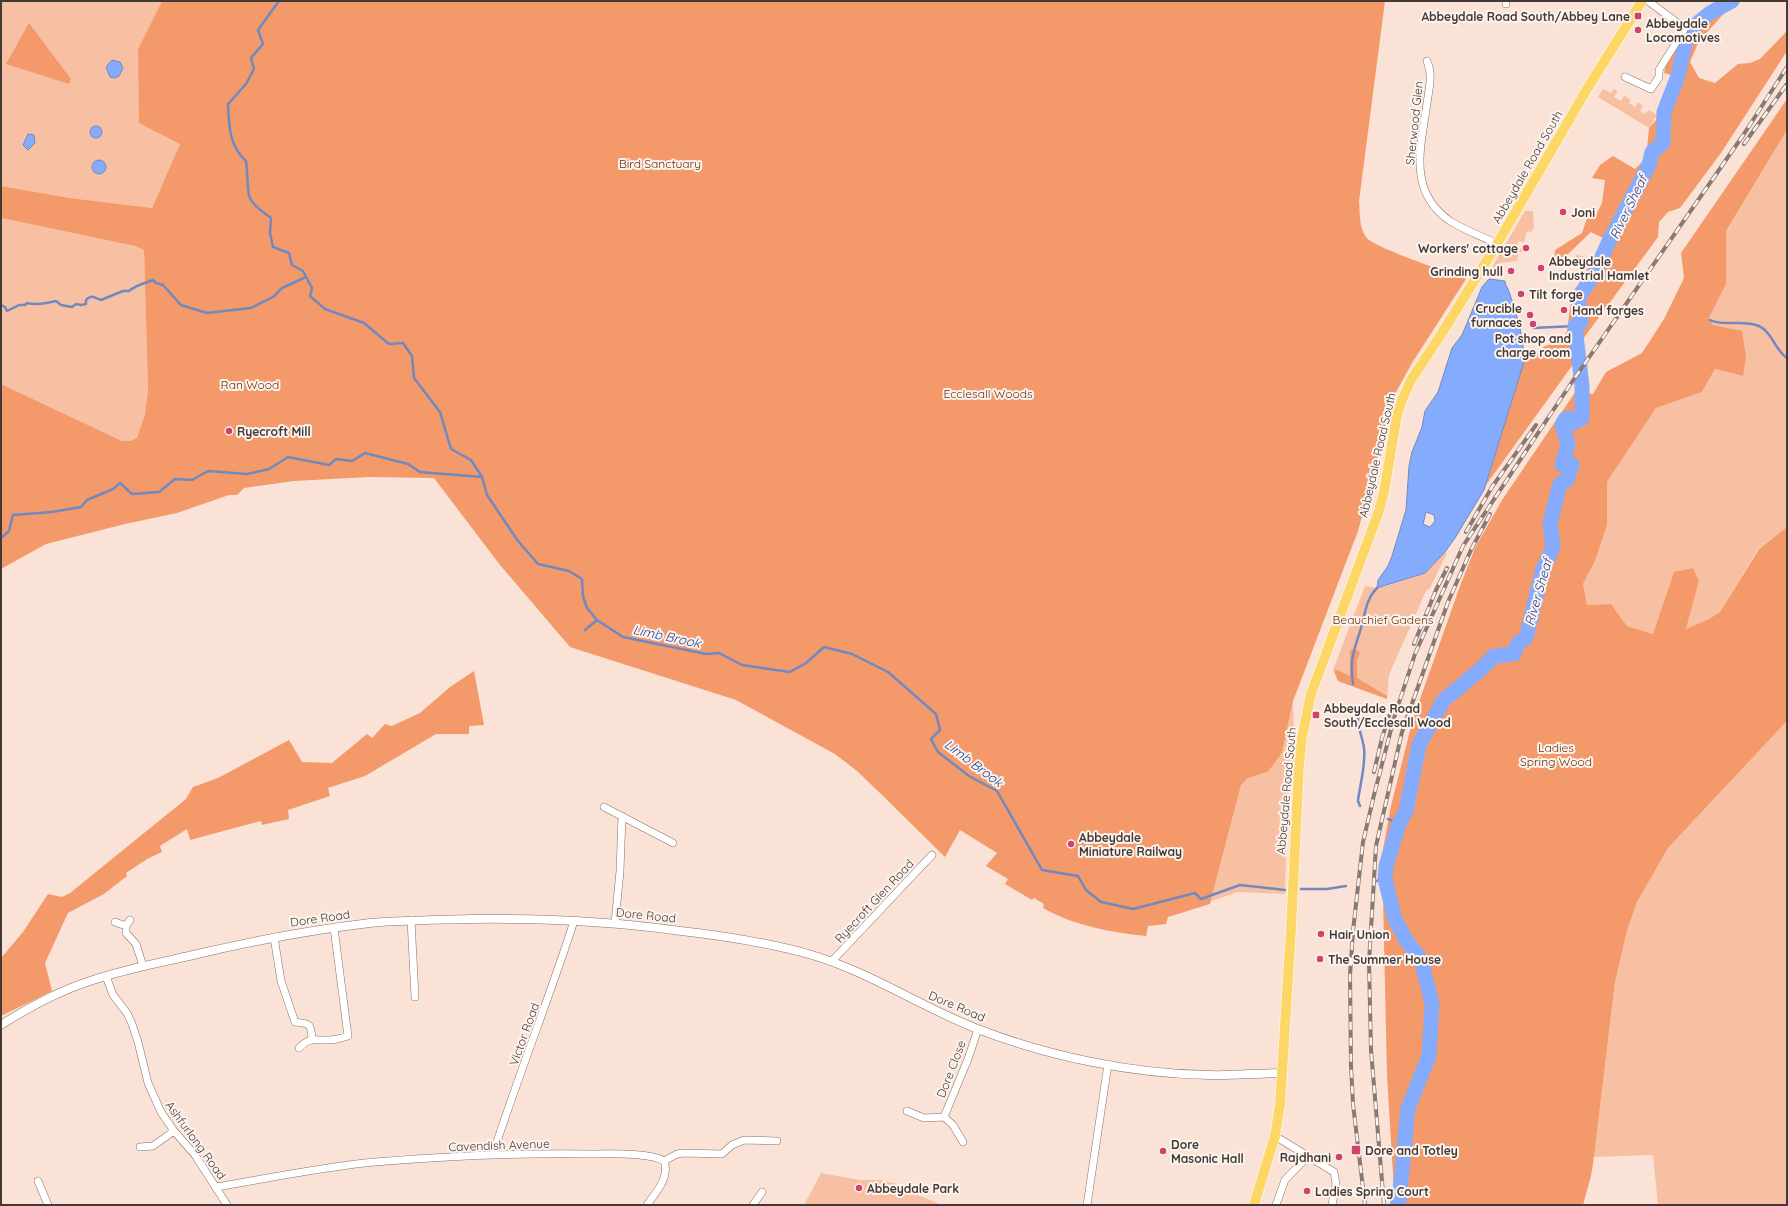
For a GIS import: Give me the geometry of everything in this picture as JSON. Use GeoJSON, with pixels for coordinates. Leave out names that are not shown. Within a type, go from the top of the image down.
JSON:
{"type":"FeatureCollection","features":[{"type":"Feature","properties":{"kind":"main road","name":"Abbeydale Road South"},"geometry":{"type":"LineString","coordinates":[[1254,1205],[1275,1136],[1280,1104],[1299,765],[1307,711],[1379,511],[1384,492],[1397,416],[1402,400],[1418,368],[1442,333],[1497,244],[1587,89],[1642,1]]}},
{"type":"Feature","properties":{"kind":"street"},"geometry":{"type":"LineString","coordinates":[[1625,77],[1651,88],[1659,78],[1660,70],[1684,30],[1683,27],[1648,1]]}},
{"type":"Feature","properties":{"kind":"street","name":"Sherwood Glen"},"geometry":{"type":"LineString","coordinates":[[1427,61],[1431,75],[1420,152],[1421,179],[1425,192],[1431,204],[1451,222],[1497,244]]}},
{"type":"Feature","properties":{"kind":"street"},"geometry":{"type":"LineString","coordinates":[[604,807],[673,843]]}},
{"type":"Feature","properties":{"kind":"street"},"geometry":{"type":"LineString","coordinates":[[615,923],[620,871],[622,816]]}},
{"type":"Feature","properties":{"kind":"street","name":"Ryecroft Glen Road"},"geometry":{"type":"LineString","coordinates":[[832,962],[932,855]]}},
{"type":"Feature","properties":{"kind":"street","name":"Dore Road"},"geometry":{"type":"LineString","coordinates":[[1,1025],[23,1011],[68,989],[106,976],[143,966],[274,937],[334,928],[411,920],[530,919],[615,923],[702,933],[764,944],[808,954],[832,962],[879,982],[940,1013],[978,1029],[1020,1043],[1108,1064],[1175,1073],[1208,1075],[1282,1073]]}},
{"type":"Feature","properties":{"kind":"street"},"geometry":{"type":"LineString","coordinates":[[411,920],[415,997]]}},
{"type":"Feature","properties":{"kind":"street","name":"Victor Road"},"geometry":{"type":"LineString","coordinates":[[493,1154],[504,1118],[558,970],[574,921]]}},
{"type":"Feature","properties":{"kind":"street"},"geometry":{"type":"LineString","coordinates":[[115,922],[128,923],[126,933],[136,944],[143,966]]}},
{"type":"Feature","properties":{"kind":"street"},"geometry":{"type":"LineString","coordinates":[[299,1048],[305,1042],[312,1039],[328,1040],[348,1036],[334,928]]}},
{"type":"Feature","properties":{"kind":"street"},"geometry":{"type":"LineString","coordinates":[[274,937],[281,981],[295,1022],[309,1024],[311,1026],[312,1039]]}},
{"type":"Feature","properties":{"kind":"street","name":"Ashfurlong Road"},"geometry":{"type":"LineString","coordinates":[[106,976],[113,995],[127,1012],[132,1024],[148,1083],[156,1102],[174,1131],[195,1155],[217,1188],[225,1204]]}},
{"type":"Feature","properties":{"kind":"street","name":"Dore Close"},"geometry":{"type":"LineString","coordinates":[[944,1117],[968,1060],[978,1029]]}},
{"type":"Feature","properties":{"kind":"street"},"geometry":{"type":"LineString","coordinates":[[1087,1205],[1108,1064]]}},
{"type":"Feature","properties":{"kind":"street","name":"Dore Close"},"geometry":{"type":"LineString","coordinates":[[906,1111],[924,1118],[944,1117],[953,1125],[963,1142]]}},
{"type":"Feature","properties":{"kind":"street"},"geometry":{"type":"LineString","coordinates":[[140,1148],[153,1146],[174,1131]]}},
{"type":"Feature","properties":{"kind":"street"},"geometry":{"type":"LineString","coordinates":[[1275,1136],[1334,1172],[1336,1184],[1332,1205]]}},
{"type":"Feature","properties":{"kind":"street"},"geometry":{"type":"LineString","coordinates":[[647,1205],[664,1180],[666,1172],[664,1161],[677,1154],[722,1154],[732,1145],[744,1140],[777,1141]]}},
{"type":"Feature","properties":{"kind":"street","name":"Cavendish Avenue"},"geometry":{"type":"LineString","coordinates":[[217,1188],[282,1175],[374,1162],[493,1154],[605,1154],[654,1156],[664,1161]]}},
{"type":"Feature","properties":{"kind":"street"},"geometry":{"type":"LineString","coordinates":[[1276,1205],[1285,1180],[1308,1156]]}},
{"type":"Feature","properties":{"kind":"street"},"geometry":{"type":"LineString","coordinates":[[38,1181],[48,1205]]}},
{"type":"Feature","properties":{"kind":"street"},"geometry":{"type":"LineString","coordinates":[[753,1205],[762,1192]]}},
{"type":"Feature","properties":{"kind":"green space"},"geometry":{"type":"Polygon","coordinates":[[[1,1],[162,1],[138,49],[180,144],[152,208],[70,198],[1,186],[1,1]]]}},
{"type":"Feature","properties":{"kind":"green space","name":"Ecclesall Woods"},"geometry":{"type":"Polygon","coordinates":[[[162,1],[1385,1],[1359,201],[1362,229],[1366,237],[1382,247],[1412,260],[1466,279],[1412,363],[1395,394],[1358,531],[1293,701],[1282,753],[1268,772],[1248,778],[1241,785],[1210,904],[1168,917],[1166,924],[1148,926],[1146,936],[1119,932],[1080,924],[1055,914],[1043,908],[1044,904],[1034,898],[1032,900],[1005,884],[1008,879],[986,866],[997,853],[960,830],[945,857],[857,771],[835,754],[736,700],[570,647],[500,565],[434,478],[369,477],[294,481],[244,488],[237,495],[229,495],[177,513],[125,524],[46,544],[1,569],[1,384],[122,441],[130,441],[137,438],[145,414],[148,390],[144,250],[135,246],[1,218],[1,186],[70,198],[152,208],[180,144],[139,123],[138,49],[162,1]]]}},
{"type":"Feature","properties":{"kind":"green space"},"geometry":{"type":"Polygon","coordinates":[[[1722,4],[1728,9],[1699,41],[1690,62],[1699,78],[1715,83],[1738,64],[1750,63],[1760,59],[1787,31],[1787,51],[1721,153],[1680,208],[1668,212],[1659,222],[1658,237],[1583,339],[1582,352],[1486,485],[1524,362],[1545,346],[1560,342],[1567,331],[1571,301],[1594,275],[1609,241],[1591,232],[1566,256],[1563,263],[1554,260],[1555,250],[1582,233],[1587,218],[1595,217],[1602,203],[1605,180],[1592,178],[1600,165],[1613,156],[1635,169],[1644,160],[1647,149],[1649,128],[1656,120],[1671,88],[1671,75],[1664,73],[1666,66],[1682,38],[1696,19],[1713,6],[1722,4]]]}},
{"type":"Feature","properties":{"kind":"green space"},"geometry":{"type":"Polygon","coordinates":[[[29,23],[71,79],[69,84],[6,64],[29,23]]]}},
{"type":"Feature","properties":{"kind":"green space"},"geometry":{"type":"Polygon","coordinates":[[[1603,89],[1611,93],[1614,89],[1618,91],[1614,97],[1621,101],[1624,95],[1631,100],[1629,103],[1635,107],[1638,102],[1643,106],[1640,111],[1645,114],[1649,110],[1657,115],[1649,128],[1598,97],[1603,89]]]}},
{"type":"Feature","properties":{"kind":"green space","name":"Ladies Spring Wood"},"geometry":{"type":"Polygon","coordinates":[[[1787,99],[1787,130],[1726,231],[1726,284],[1709,318],[1713,325],[1742,331],[1746,357],[1743,376],[1715,369],[1702,392],[1656,408],[1607,482],[1607,525],[1595,561],[1583,584],[1587,605],[1611,604],[1627,626],[1653,634],[1674,572],[1693,568],[1699,581],[1686,629],[1709,619],[1720,612],[1759,549],[1787,527],[1787,721],[1668,848],[1637,902],[1627,931],[1615,982],[1594,1157],[1591,1176],[1583,1205],[1393,1205],[1394,1190],[1387,1076],[1383,897],[1380,880],[1383,849],[1391,806],[1413,719],[1460,586],[1475,548],[1502,500],[1576,391],[1593,394],[1606,372],[1642,353],[1664,319],[1684,278],[1681,253],[1787,99]]]}},
{"type":"Feature","properties":{"kind":"green space"},"geometry":{"type":"Polygon","coordinates":[[[1787,130],[1787,527],[1758,549],[1720,612],[1709,619],[1686,629],[1699,581],[1674,572],[1654,634],[1627,626],[1611,604],[1587,605],[1583,584],[1595,561],[1607,525],[1607,482],[1656,408],[1702,392],[1715,369],[1742,376],[1709,318],[1726,284],[1726,231],[1787,130]]]}},
{"type":"Feature","properties":{"kind":"green space"},"geometry":{"type":"Polygon","coordinates":[[[1525,211],[1533,211],[1534,228],[1531,232],[1527,231],[1524,242],[1518,241],[1517,247],[1522,249],[1522,252],[1519,252],[1517,261],[1499,263],[1499,275],[1492,277],[1487,276],[1525,211]]]}},
{"type":"Feature","properties":{"kind":"green space"},"geometry":{"type":"Polygon","coordinates":[[[1,218],[135,246],[144,250],[148,390],[145,414],[137,438],[130,441],[122,441],[1,384],[1,218]]]}},
{"type":"Feature","properties":{"kind":"green space"},"geometry":{"type":"Polygon","coordinates":[[[1576,255],[1598,259],[1593,273],[1579,269],[1581,262],[1575,260],[1576,255]]]}},
{"type":"Feature","properties":{"kind":"green space","name":"Beauchief Gadens"},"geometry":{"type":"Polygon","coordinates":[[[1445,552],[1447,553],[1430,588],[1426,591],[1389,675],[1387,699],[1338,681],[1333,670],[1365,586],[1377,588],[1387,586],[1425,573],[1445,552]]]}},
{"type":"Feature","properties":{"kind":"green space"},"geometry":{"type":"Polygon","coordinates":[[[1352,649],[1357,650],[1360,653],[1357,660],[1357,678],[1387,696],[1387,699],[1338,681],[1334,671],[1337,670],[1350,676],[1350,651],[1352,649]]]}},
{"type":"Feature","properties":{"kind":"green space"},"geometry":{"type":"Polygon","coordinates":[[[474,671],[484,725],[469,726],[469,734],[436,734],[365,776],[328,788],[330,796],[288,810],[289,819],[262,825],[261,821],[190,840],[187,829],[160,846],[162,852],[147,859],[126,873],[127,876],[104,894],[68,913],[45,963],[52,991],[1,1016],[1,958],[23,932],[48,894],[62,897],[70,893],[186,799],[193,787],[218,778],[289,740],[302,762],[332,763],[367,734],[372,738],[385,724],[392,726],[420,713],[450,687],[474,671]]]}},
{"type":"Feature","properties":{"kind":"green space"},"geometry":{"type":"Polygon","coordinates":[[[1293,701],[1294,731],[1287,815],[1285,894],[1238,892],[1211,901],[1241,785],[1248,778],[1268,772],[1282,753],[1293,701]]]}},
{"type":"Feature","properties":{"kind":"green space"},"geometry":{"type":"Polygon","coordinates":[[[1787,721],[1787,1205],[1658,1205],[1653,1155],[1594,1157],[1615,982],[1627,931],[1637,902],[1668,848],[1787,721]]]}},
{"type":"Feature","properties":{"kind":"green space","name":"Abbeydale Park"},"geometry":{"type":"Polygon","coordinates":[[[821,1173],[860,1180],[880,1180],[898,1184],[913,1193],[942,1205],[804,1205],[821,1173]]]}},
{"type":"Feature","properties":{"kind":"water"},"geometry":{"type":"Polygon","coordinates":[[[112,60],[120,62],[123,68],[119,76],[115,78],[110,77],[106,67],[112,60]]]}},
{"type":"Feature","properties":{"kind":"water"},"geometry":{"type":"Polygon","coordinates":[[[96,126],[100,128],[102,132],[100,136],[96,138],[92,136],[90,132],[92,128],[96,126]]]}},
{"type":"Feature","properties":{"kind":"water"},"geometry":{"type":"Polygon","coordinates":[[[28,134],[34,135],[35,143],[28,150],[23,145],[28,134]]]}},
{"type":"Feature","properties":{"kind":"water"},"geometry":{"type":"Polygon","coordinates":[[[99,160],[104,162],[106,167],[104,172],[99,174],[94,172],[92,167],[94,162],[99,160]]]}},
{"type":"Feature","properties":{"kind":"water"},"geometry":{"type":"Polygon","coordinates":[[[1489,279],[1505,281],[1520,326],[1524,362],[1484,490],[1455,538],[1445,552],[1425,573],[1377,588],[1378,580],[1388,566],[1392,556],[1406,510],[1409,466],[1412,452],[1422,427],[1425,411],[1438,392],[1452,348],[1462,335],[1482,287],[1489,279]],[[1426,512],[1423,524],[1430,527],[1435,521],[1434,515],[1426,512]]]}},
{"type":"Feature","properties":{"kind":"waterway","name":"Limb Brook"},"geometry":{"type":"LineString","coordinates":[[279,1],[258,30],[263,44],[251,58],[254,69],[246,84],[228,104],[233,142],[240,155],[246,161],[249,196],[256,206],[271,218],[270,233],[273,247],[289,253],[292,265],[303,271],[312,288],[310,296],[325,309],[364,323],[389,344],[403,343],[412,356],[414,378],[440,412],[451,449],[471,460],[482,477],[487,495],[518,541],[538,564],[569,571],[582,579],[583,596],[587,608],[597,620],[623,637],[706,654],[719,653],[742,665],[790,672],[806,663],[824,647],[852,654],[888,672],[936,714],[940,730],[931,739],[938,752],[969,776],[997,791],[1042,870],[1078,876],[1086,890],[1101,902],[1133,909],[1195,893],[1201,899],[1240,885],[1285,890]]}},
{"type":"Feature","properties":{"kind":"waterway","name":"River Sheaf"},"geometry":{"type":"LineString","coordinates":[[1397,1205],[1399,1201],[1408,1108],[1429,1056],[1432,1003],[1421,960],[1406,940],[1395,919],[1385,879],[1386,866],[1399,824],[1406,811],[1419,745],[1443,701],[1494,656],[1514,654],[1518,643],[1526,638],[1543,569],[1553,547],[1550,523],[1560,484],[1567,480],[1572,464],[1562,465],[1568,444],[1562,425],[1565,419],[1569,418],[1574,423],[1582,418],[1582,386],[1575,326],[1581,322],[1578,298],[1595,273],[1609,241],[1649,165],[1652,152],[1663,143],[1664,112],[1678,76],[1685,44],[1693,27],[1710,13],[1732,1]]}},
{"type":"Feature","properties":{"kind":"waterway"},"geometry":{"type":"LineString","coordinates":[[1,305],[5,307],[7,311],[27,303],[38,304],[56,301],[61,305],[72,307],[76,304],[86,304],[86,300],[90,297],[101,300],[123,291],[129,291],[138,285],[153,280],[156,283],[163,285],[181,305],[207,313],[251,308],[273,297],[282,288],[306,277]]}},
{"type":"Feature","properties":{"kind":"waterway"},"geometry":{"type":"LineString","coordinates":[[1710,320],[1721,323],[1747,323],[1759,326],[1767,332],[1779,350],[1787,358]]}},
{"type":"Feature","properties":{"kind":"waterway"},"geometry":{"type":"LineString","coordinates":[[1533,328],[1575,326]]}},
{"type":"Feature","properties":{"kind":"waterway"},"geometry":{"type":"LineString","coordinates":[[1,538],[9,531],[13,515],[52,512],[81,507],[87,500],[113,489],[120,483],[132,494],[159,492],[175,479],[192,480],[208,471],[247,474],[269,469],[288,457],[329,465],[336,459],[352,461],[365,453],[408,464],[420,472],[482,477]]}},
{"type":"Feature","properties":{"kind":"waterway"},"geometry":{"type":"LineString","coordinates":[[1353,684],[1353,653],[1368,602],[1373,592],[1377,588]]}},
{"type":"Feature","properties":{"kind":"waterway"},"geometry":{"type":"LineString","coordinates":[[585,630],[597,620]]}},
{"type":"Feature","properties":{"kind":"waterway"},"geometry":{"type":"LineString","coordinates":[[1359,711],[1359,726],[1364,748],[1364,768],[1358,801],[1360,806]]}},
{"type":"Feature","properties":{"kind":"waterway"},"geometry":{"type":"LineString","coordinates":[[1388,819],[1399,824]]}},
{"type":"Feature","properties":{"kind":"waterway","name":"Limb Brook"},"geometry":{"type":"LineString","coordinates":[[1376,881],[1385,879]]}},
{"type":"Feature","properties":{"kind":"waterway","name":"Limb Brook"},"geometry":{"type":"LineString","coordinates":[[1301,889],[1327,889],[1346,886]]}},
{"type":"Feature","properties":{"kind":"railway"},"geometry":{"type":"LineString","coordinates":[[1365,1205],[1353,1104],[1351,1066],[1350,975],[1353,931],[1363,842],[1394,718],[1415,654],[1463,546],[1574,379],[1744,134],[1787,67]]}},
{"type":"Feature","properties":{"kind":"railway"},"geometry":{"type":"LineString","coordinates":[[1744,144],[1787,84]]}},
{"type":"Feature","properties":{"kind":"railway"},"geometry":{"type":"LineString","coordinates":[[1466,532],[1492,487],[1536,425]]}},
{"type":"Feature","properties":{"kind":"railway"},"geometry":{"type":"LineString","coordinates":[[1384,1205],[1371,1050],[1369,962],[1376,846],[1402,732],[1448,602],[1471,550],[1490,514]]}},
{"type":"Feature","properties":{"kind":"railway"},"geometry":{"type":"LineString","coordinates":[[1414,644],[1436,590],[1447,568]]}},
{"type":"Feature","properties":{"kind":"railway"},"geometry":{"type":"LineString","coordinates":[[1374,772],[1389,716]]}},
{"type":"Feature","properties":{"kind":"place","name":"Abbeydale Road South/Abbey Lane"},"geometry":{"type":"Point","coordinates":[1638,16]}},
{"type":"Feature","properties":{"kind":"place","name":"Abbeydale Locomotives"},"geometry":{"type":"Point","coordinates":[1638,30]}},
{"type":"Feature","properties":{"kind":"place","name":"Joni"},"geometry":{"type":"Point","coordinates":[1563,212]}},
{"type":"Feature","properties":{"kind":"place","name":"Workers' cottage"},"geometry":{"type":"Point","coordinates":[1526,248]}},
{"type":"Feature","properties":{"kind":"place","name":"Abbeydale Industrial Hamlet"},"geometry":{"type":"Point","coordinates":[1541,268]}},
{"type":"Feature","properties":{"kind":"place","name":"Grinding hull"},"geometry":{"type":"Point","coordinates":[1511,271]}},
{"type":"Feature","properties":{"kind":"place","name":"Tilt forge"},"geometry":{"type":"Point","coordinates":[1521,294]}},
{"type":"Feature","properties":{"kind":"place","name":"Hand forges"},"geometry":{"type":"Point","coordinates":[1564,310]}},
{"type":"Feature","properties":{"kind":"place","name":"Crucible furnaces"},"geometry":{"type":"Point","coordinates":[1530,315]}},
{"type":"Feature","properties":{"kind":"place","name":"Pot shop and charge room"},"geometry":{"type":"Point","coordinates":[1533,324]}},
{"type":"Feature","properties":{"kind":"place","name":"Ryecroft Mill"},"geometry":{"type":"Point","coordinates":[229,431]}},
{"type":"Feature","properties":{"kind":"place","name":"Abbeydale Road South/Ecclesall Wood"},"geometry":{"type":"Point","coordinates":[1316,715]}},
{"type":"Feature","properties":{"kind":"place","name":"Abbeydale Miniature Railway"},"geometry":{"type":"Point","coordinates":[1071,844]}},
{"type":"Feature","properties":{"kind":"place","name":"Hair Union"},"geometry":{"type":"Point","coordinates":[1321,934]}},
{"type":"Feature","properties":{"kind":"place","name":"The Summer House"},"geometry":{"type":"Point","coordinates":[1320,959]}},
{"type":"Feature","properties":{"kind":"place","name":"Dore and Totley"},"geometry":{"type":"Point","coordinates":[1356,1150]}},
{"type":"Feature","properties":{"kind":"place","name":"Dore Masonic Hall"},"geometry":{"type":"Point","coordinates":[1163,1151]}},
{"type":"Feature","properties":{"kind":"place","name":"Rajdhani"},"geometry":{"type":"Point","coordinates":[1339,1157]}},
{"type":"Feature","properties":{"kind":"place","name":"Abbeydale Park"},"geometry":{"type":"Point","coordinates":[859,1188]}},
{"type":"Feature","properties":{"kind":"place","name":"Ladies Spring Court"},"geometry":{"type":"Point","coordinates":[1307,1191]}},
{"type":"Feature","properties":{"kind":"park label","name":"Bird Sanctuary"},"geometry":{"type":"Point","coordinates":[660,163]}},
{"type":"Feature","properties":{"kind":"park label","name":"Ran Wood"},"geometry":{"type":"Point","coordinates":[250,384]}}]}
